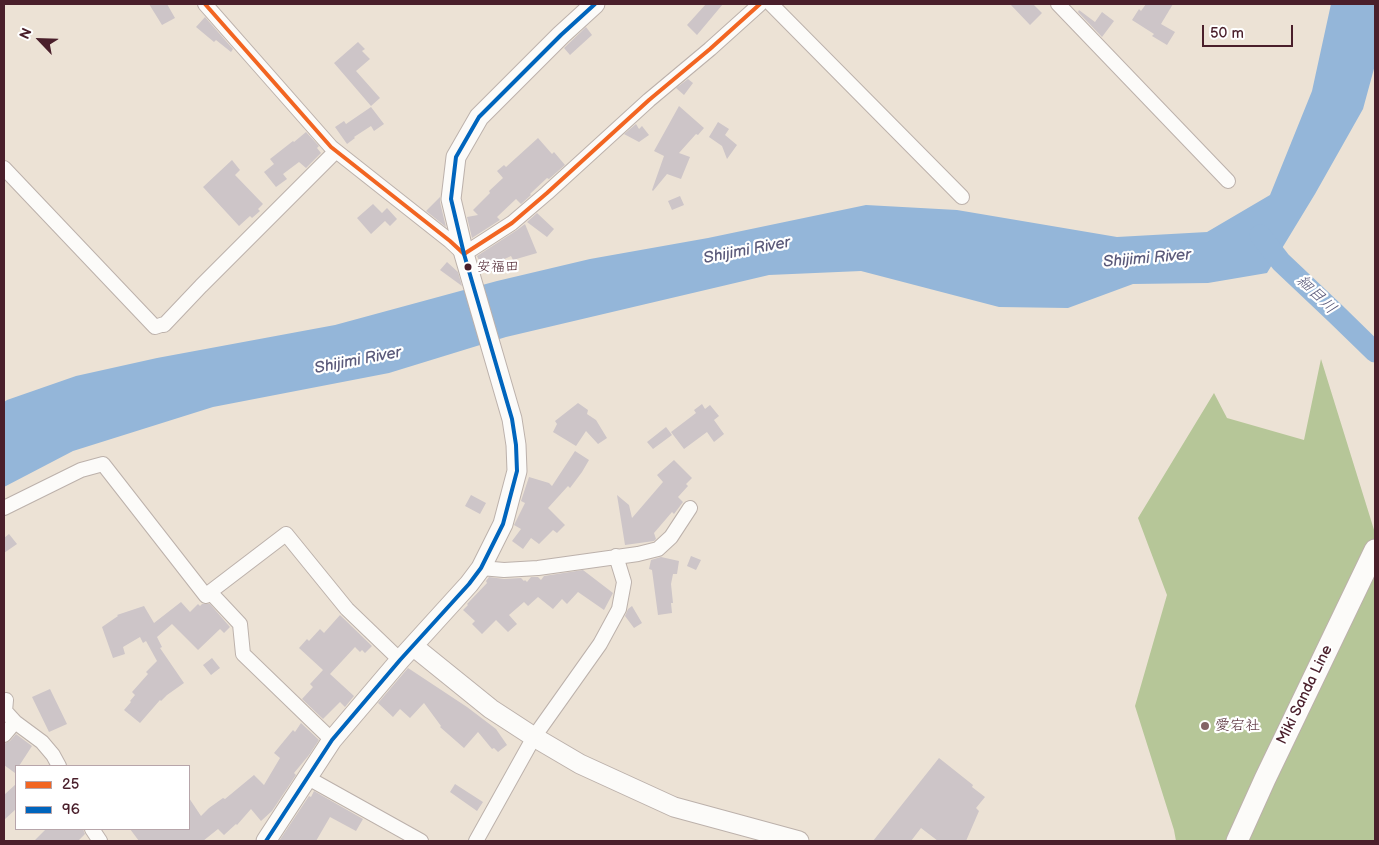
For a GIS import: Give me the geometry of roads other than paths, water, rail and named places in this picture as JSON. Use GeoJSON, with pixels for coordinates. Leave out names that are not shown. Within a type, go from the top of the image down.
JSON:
{"type":"FeatureCollection","features":[{"type":"Feature","properties":{"kind":"main road","name":"Miki Sanda Line"},"geometry":{"type":"LineString","coordinates":[[1237,841],[1375,550]]}},
{"type":"Feature","properties":{"kind":"street"},"geometry":{"type":"LineString","coordinates":[[205,4],[336,151],[464,254]]}},
{"type":"Feature","properties":{"kind":"street"},"geometry":{"type":"LineString","coordinates":[[266,841],[332,740],[469,584],[480,568],[503,524],[517,471],[516,445],[512,419],[450,199],[456,157],[479,117],[562,34],[595,4]]}},
{"type":"Feature","properties":{"kind":"street"},"geometry":{"type":"LineString","coordinates":[[464,254],[512,223],[548,193],[649,100],[760,4]]}},
{"type":"Feature","properties":{"kind":"street"},"geometry":{"type":"LineString","coordinates":[[771,4],[962,197]]}},
{"type":"Feature","properties":{"kind":"street"},"geometry":{"type":"LineString","coordinates":[[1058,4],[1228,181]]}},
{"type":"Feature","properties":{"kind":"street"},"geometry":{"type":"LineString","coordinates":[[4,168],[155,327],[164,325],[200,286],[336,151]]}},
{"type":"Feature","properties":{"kind":"street"},"geometry":{"type":"LineString","coordinates":[[4,508],[81,470],[104,464],[206,596],[286,534],[347,610],[407,653],[534,737],[580,764],[674,807],[799,841]]}},
{"type":"Feature","properties":{"kind":"street"},"geometry":{"type":"LineString","coordinates":[[480,568],[504,570],[538,568],[638,554],[658,549],[671,537],[690,508]]}},
{"type":"Feature","properties":{"kind":"street"},"geometry":{"type":"LineString","coordinates":[[476,841],[534,737],[600,644],[618,609],[624,582],[616,556]]}},
{"type":"Feature","properties":{"kind":"street"},"geometry":{"type":"LineString","coordinates":[[210,592],[240,624],[243,654],[332,740]]}},
{"type":"Feature","properties":{"kind":"street"},"geometry":{"type":"LineString","coordinates":[[6,700],[5,711],[15,722],[42,742],[53,754],[58,765]]}},
{"type":"Feature","properties":{"kind":"street"},"geometry":{"type":"LineString","coordinates":[[4,735],[15,722]]}},
{"type":"Feature","properties":{"kind":"street"},"geometry":{"type":"LineString","coordinates":[[308,778],[421,841]]}},
{"type":"Feature","properties":{"kind":"street"},"geometry":{"type":"LineString","coordinates":[[93,830],[100,841]]}},
{"type":"Feature","properties":{"kind":"water","name":"Shijimi River"},"geometry":{"type":"Polygon","coordinates":[[[1331,4],[1375,4],[1375,65],[1363,109],[1315,194],[1267,273],[1208,283],[1133,284],[1068,308],[999,307],[861,271],[769,275],[506,337],[389,373],[213,407],[73,451],[4,487],[4,402],[7,400],[76,376],[157,358],[335,325],[497,281],[590,259],[708,238],[866,205],[957,210],[1117,237],[1207,232],[1270,195],[1312,91],[1331,4]]]}},
{"type":"Feature","properties":{"kind":"waterway","name":"細目川"},"geometry":{"type":"LineString","coordinates":[[1260,235],[1281,262],[1375,352]]}},
{"type":"Feature","properties":{"kind":"place","name":"安福田"},"geometry":{"type":"Point","coordinates":[468,267]}},
{"type":"Feature","properties":{"kind":"place","name":"愛宕社"},"geometry":{"type":"Point","coordinates":[1205,726]}}]}
